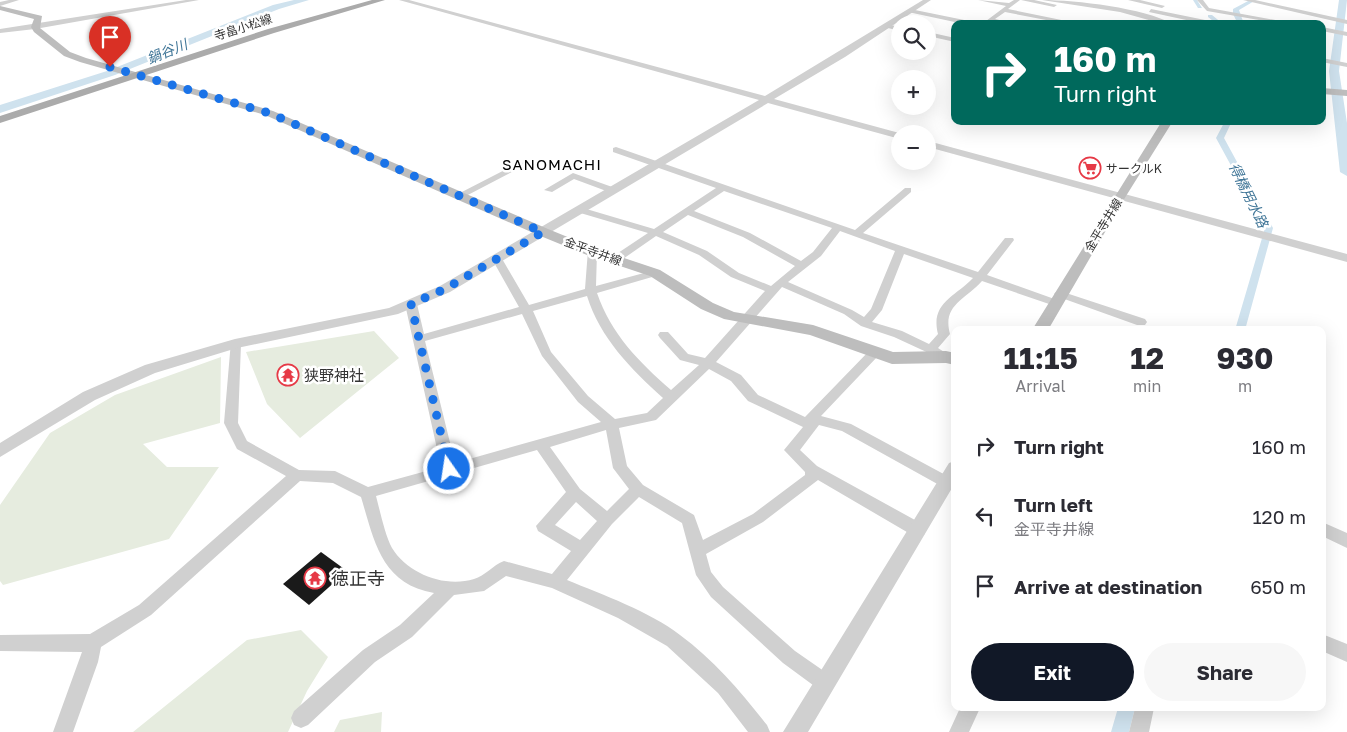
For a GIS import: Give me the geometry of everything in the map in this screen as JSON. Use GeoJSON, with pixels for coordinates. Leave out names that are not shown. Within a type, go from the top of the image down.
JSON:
{"type":"FeatureCollection","features":[{"type":"Feature","properties":{"kind":"main road","name":"寺畠小松線"},"geometry":{"type":"LineString","coordinates":[[0,116],[268,30],[372,0]]}},
{"type":"Feature","properties":{"kind":"main road","name":"寺畠小松線"},"geometry":{"type":"LineString","coordinates":[[0,120],[133,73],[380,0]]}},
{"type":"Feature","properties":{"kind":"main road","name":"金平寺井線"},"geometry":{"type":"LineString","coordinates":[[1,8],[37,16],[39,18],[35,27],[46,39],[66,54],[269,113],[543,232],[592,252],[655,273],[707,306],[730,316],[813,330],[892,358],[951,358]]}},
{"type":"Feature","properties":{"kind":"main road"},"geometry":{"type":"LineString","coordinates":[[1326,91],[1343,93]]}},
{"type":"Feature","properties":{"kind":"main road","name":"金平寺井線"},"geometry":{"type":"LineString","coordinates":[[1042,326],[1120,196],[1165,125]]}},
{"type":"Feature","properties":{"kind":"street"},"geometry":{"type":"LineString","coordinates":[[1,8],[16,0]]}},
{"type":"Feature","properties":{"kind":"street"},"geometry":{"type":"LineString","coordinates":[[2,29],[35,27],[196,0]]}},
{"type":"Feature","properties":{"kind":"street"},"geometry":{"type":"LineString","coordinates":[[402,0],[891,134]]}},
{"type":"Feature","properties":{"kind":"street"},"geometry":{"type":"LineString","coordinates":[[0,451],[60,412],[123,380],[184,358],[235,344],[375,316],[411,304],[445,289],[842,55],[928,0]]}},
{"type":"Feature","properties":{"kind":"street"},"geometry":{"type":"LineString","coordinates":[[980,0],[1010,5]]}},
{"type":"Feature","properties":{"kind":"street"},"geometry":{"type":"LineString","coordinates":[[990,20],[1018,0]]}},
{"type":"Feature","properties":{"kind":"street"},"geometry":{"type":"LineString","coordinates":[[1024,0],[1101,15]]}},
{"type":"Feature","properties":{"kind":"street"},"geometry":{"type":"LineString","coordinates":[[1045,0],[1089,3],[1188,20]]}},
{"type":"Feature","properties":{"kind":"street"},"geometry":{"type":"LineString","coordinates":[[1131,0],[1168,7]]}},
{"type":"Feature","properties":{"kind":"street"},"geometry":{"type":"LineString","coordinates":[[1200,0],[1207,10],[1205,20]]}},
{"type":"Feature","properties":{"kind":"street"},"geometry":{"type":"LineString","coordinates":[[1253,1],[1347,22]]}},
{"type":"Feature","properties":{"kind":"street"},"geometry":{"type":"LineString","coordinates":[[1083,11],[1089,3]]}},
{"type":"Feature","properties":{"kind":"street"},"geometry":{"type":"LineString","coordinates":[[1089,3],[1156,20]]}},
{"type":"Feature","properties":{"kind":"street"},"geometry":{"type":"LineString","coordinates":[[1003,10],[1061,20]]}},
{"type":"Feature","properties":{"kind":"street"},"geometry":{"type":"LineString","coordinates":[[910,11],[954,20]]}},
{"type":"Feature","properties":{"kind":"street"},"geometry":{"type":"LineString","coordinates":[[1197,11],[1232,12],[1269,20]]}},
{"type":"Feature","properties":{"kind":"street"},"geometry":{"type":"LineString","coordinates":[[1286,20],[1297,11]]}},
{"type":"Feature","properties":{"kind":"street"},"geometry":{"type":"LineString","coordinates":[[1069,20],[1075,16]]}},
{"type":"Feature","properties":{"kind":"street"},"geometry":{"type":"LineString","coordinates":[[886,26],[891,27]]}},
{"type":"Feature","properties":{"kind":"street"},"geometry":{"type":"LineString","coordinates":[[1326,31],[1347,34]]}},
{"type":"Feature","properties":{"kind":"street"},"geometry":{"type":"LineString","coordinates":[[936,36],[951,39]]}},
{"type":"Feature","properties":{"kind":"street"},"geometry":{"type":"LineString","coordinates":[[1326,61],[1344,64]]}},
{"type":"Feature","properties":{"kind":"street"},"geometry":{"type":"LineString","coordinates":[[936,146],[1344,257]]}},
{"type":"Feature","properties":{"kind":"street"},"geometry":{"type":"LineString","coordinates":[[616,150],[981,277],[1141,322]]}},
{"type":"Feature","properties":{"kind":"street"},"geometry":{"type":"LineString","coordinates":[[461,196],[523,164]]}},
{"type":"Feature","properties":{"kind":"street"},"geometry":{"type":"LineString","coordinates":[[549,190],[574,176],[612,190]]}},
{"type":"Feature","properties":{"kind":"street"},"geometry":{"type":"LineString","coordinates":[[616,259],[722,188]]}},
{"type":"Feature","properties":{"kind":"street"},"geometry":{"type":"LineString","coordinates":[[856,234],[908,190]]}},
{"type":"Feature","properties":{"kind":"street"},"geometry":{"type":"LineString","coordinates":[[580,210],[657,233],[703,253],[735,275],[777,286],[848,312],[865,323],[898,334],[951,358]]}},
{"type":"Feature","properties":{"kind":"street"},"geometry":{"type":"LineString","coordinates":[[688,212],[721,222],[772,247],[802,266]]}},
{"type":"Feature","properties":{"kind":"street"},"geometry":{"type":"LineString","coordinates":[[235,344],[231,423],[242,445],[297,475],[335,477],[367,493],[612,424],[651,417],[708,363],[777,286],[817,254],[837,228]]}},
{"type":"Feature","properties":{"kind":"street"},"geometry":{"type":"LineString","coordinates":[[931,349],[944,334],[941,323],[944,307],[961,297],[981,277],[1009,240]]}},
{"type":"Feature","properties":{"kind":"street"},"geometry":{"type":"LineString","coordinates":[[865,323],[876,310],[901,249]]}},
{"type":"Feature","properties":{"kind":"street"},"geometry":{"type":"LineString","coordinates":[[592,252],[591,290],[607,332],[643,372],[671,397]]}},
{"type":"Feature","properties":{"kind":"street"},"geometry":{"type":"LineString","coordinates":[[497,259],[526,309],[546,353],[583,399],[612,424],[620,468],[638,489],[688,519],[704,575],[717,592],[789,657],[824,682]]}},
{"type":"Feature","properties":{"kind":"street"},"geometry":{"type":"LineString","coordinates":[[419,339],[655,273]]}},
{"type":"Feature","properties":{"kind":"street"},"geometry":{"type":"LineString","coordinates":[[411,304],[449,469]]}},
{"type":"Feature","properties":{"kind":"street"},"geometry":{"type":"LineString","coordinates":[[664,335],[684,357],[708,363],[736,378],[753,398],[811,422],[846,427],[951,475],[795,732]]}},
{"type":"Feature","properties":{"kind":"street"},"geometry":{"type":"LineString","coordinates":[[874,353],[811,422],[790,450],[812,470],[918,530]]}},
{"type":"Feature","properties":{"kind":"street"},"geometry":{"type":"LineString","coordinates":[[541,445],[574,493],[607,520]]}},
{"type":"Feature","properties":{"kind":"street"},"geometry":{"type":"LineString","coordinates":[[697,551],[758,518],[812,477],[812,470]]}},
{"type":"Feature","properties":{"kind":"street"},"geometry":{"type":"LineString","coordinates":[[0,643],[78,644],[93,642],[145,610],[297,475]]}},
{"type":"Feature","properties":{"kind":"street"},"geometry":{"type":"LineString","coordinates":[[555,582],[581,549],[638,489]]}},
{"type":"Feature","properties":{"kind":"street"},"geometry":{"type":"LineString","coordinates":[[367,493],[385,551],[405,574],[430,585],[450,588],[478,586],[504,568],[555,582],[624,612],[672,640],[725,687],[760,732]]}},
{"type":"Feature","properties":{"kind":"street"},"geometry":{"type":"LineString","coordinates":[[574,493],[544,526],[581,549]]}},
{"type":"Feature","properties":{"kind":"street"},"geometry":{"type":"LineString","coordinates":[[1326,530],[1347,540]]}},
{"type":"Feature","properties":{"kind":"street"},"geometry":{"type":"LineString","coordinates":[[301,718],[369,656],[406,631],[450,588]]}},
{"type":"Feature","properties":{"kind":"street"},"geometry":{"type":"LineString","coordinates":[[63,732],[89,662],[93,642]]}},
{"type":"Feature","properties":{"kind":"street"},"geometry":{"type":"LineString","coordinates":[[1326,644],[1347,653]]}},
{"type":"Feature","properties":{"kind":"street"},"geometry":{"type":"LineString","coordinates":[[959,732],[969,711]]}},
{"type":"Feature","properties":{"kind":"street"},"geometry":{"type":"LineString","coordinates":[[1139,732],[1144,711]]}},
{"type":"Feature","properties":{"kind":"shaded area"},"geometry":{"type":"Polygon","coordinates":[[[374,331],[399,358],[300,438],[267,404],[246,352],[374,331]]]}},
{"type":"Feature","properties":{"kind":"shaded area"},"geometry":{"type":"Polygon","coordinates":[[[221,357],[220,423],[143,444],[167,467],[219,467],[169,539],[3,585],[0,581],[0,505],[50,433],[115,395],[221,357]]]}},
{"type":"Feature","properties":{"kind":"shaded area"},"geometry":{"type":"Polygon","coordinates":[[[301,630],[328,657],[307,691],[288,732],[133,732],[247,640],[301,630]]]}},
{"type":"Feature","properties":{"kind":"shaded area"},"geometry":{"type":"Polygon","coordinates":[[[382,712],[381,732],[334,732],[340,720],[382,712]]]}},
{"type":"Feature","properties":{"kind":"building","name":"徳正寺"},"geometry":{"type":"Polygon","coordinates":[[[321,552],[347,571],[309,605],[283,584],[321,552]]]}},
{"type":"Feature","properties":{"kind":"waterway","name":"鍋谷川"},"geometry":{"type":"LineString","coordinates":[[0,109],[111,73],[276,7],[305,0]]}},
{"type":"Feature","properties":{"kind":"waterway"},"geometry":{"type":"LineString","coordinates":[[1195,0],[1200,7]]}},
{"type":"Feature","properties":{"kind":"waterway","name":"得橋用水路"},"geometry":{"type":"LineString","coordinates":[[1239,20],[1236,9],[1254,0]]}},
{"type":"Feature","properties":{"kind":"waterway"},"geometry":{"type":"LineString","coordinates":[[1343,0],[1334,71],[1347,172]]}},
{"type":"Feature","properties":{"kind":"waterway"},"geometry":{"type":"LineString","coordinates":[[1210,16],[1216,20]]}},
{"type":"Feature","properties":{"kind":"waterway","name":"得橋用水路"},"geometry":{"type":"LineString","coordinates":[[1227,125],[1220,138],[1269,228],[1241,326]]}},
{"type":"Feature","properties":{"kind":"waterway","name":"得橋用水路"},"geometry":{"type":"LineString","coordinates":[[1120,732],[1126,711]]}},
{"type":"Feature","properties":{"kind":"place","name":"サークルK"},"geometry":{"type":"Point","coordinates":[1090,168]}},
{"type":"Feature","properties":{"kind":"place","name":"狭野神社"},"geometry":{"type":"Point","coordinates":[288,375]}},
{"type":"Feature","properties":{"kind":"place","name":"徳正寺"},"geometry":{"type":"Point","coordinates":[315,578]}},
{"type":"Feature","properties":{"kind":"district","name":"SANOMACHI"},"geometry":{"type":"Point","coordinates":[552,164]}},
{"type":"Feature","properties":{"kind":"route"},"geometry":{"type":"LineString","coordinates":[[110,67],[269,113],[543,232],[445,289],[411,304],[449,469]]}}]}
